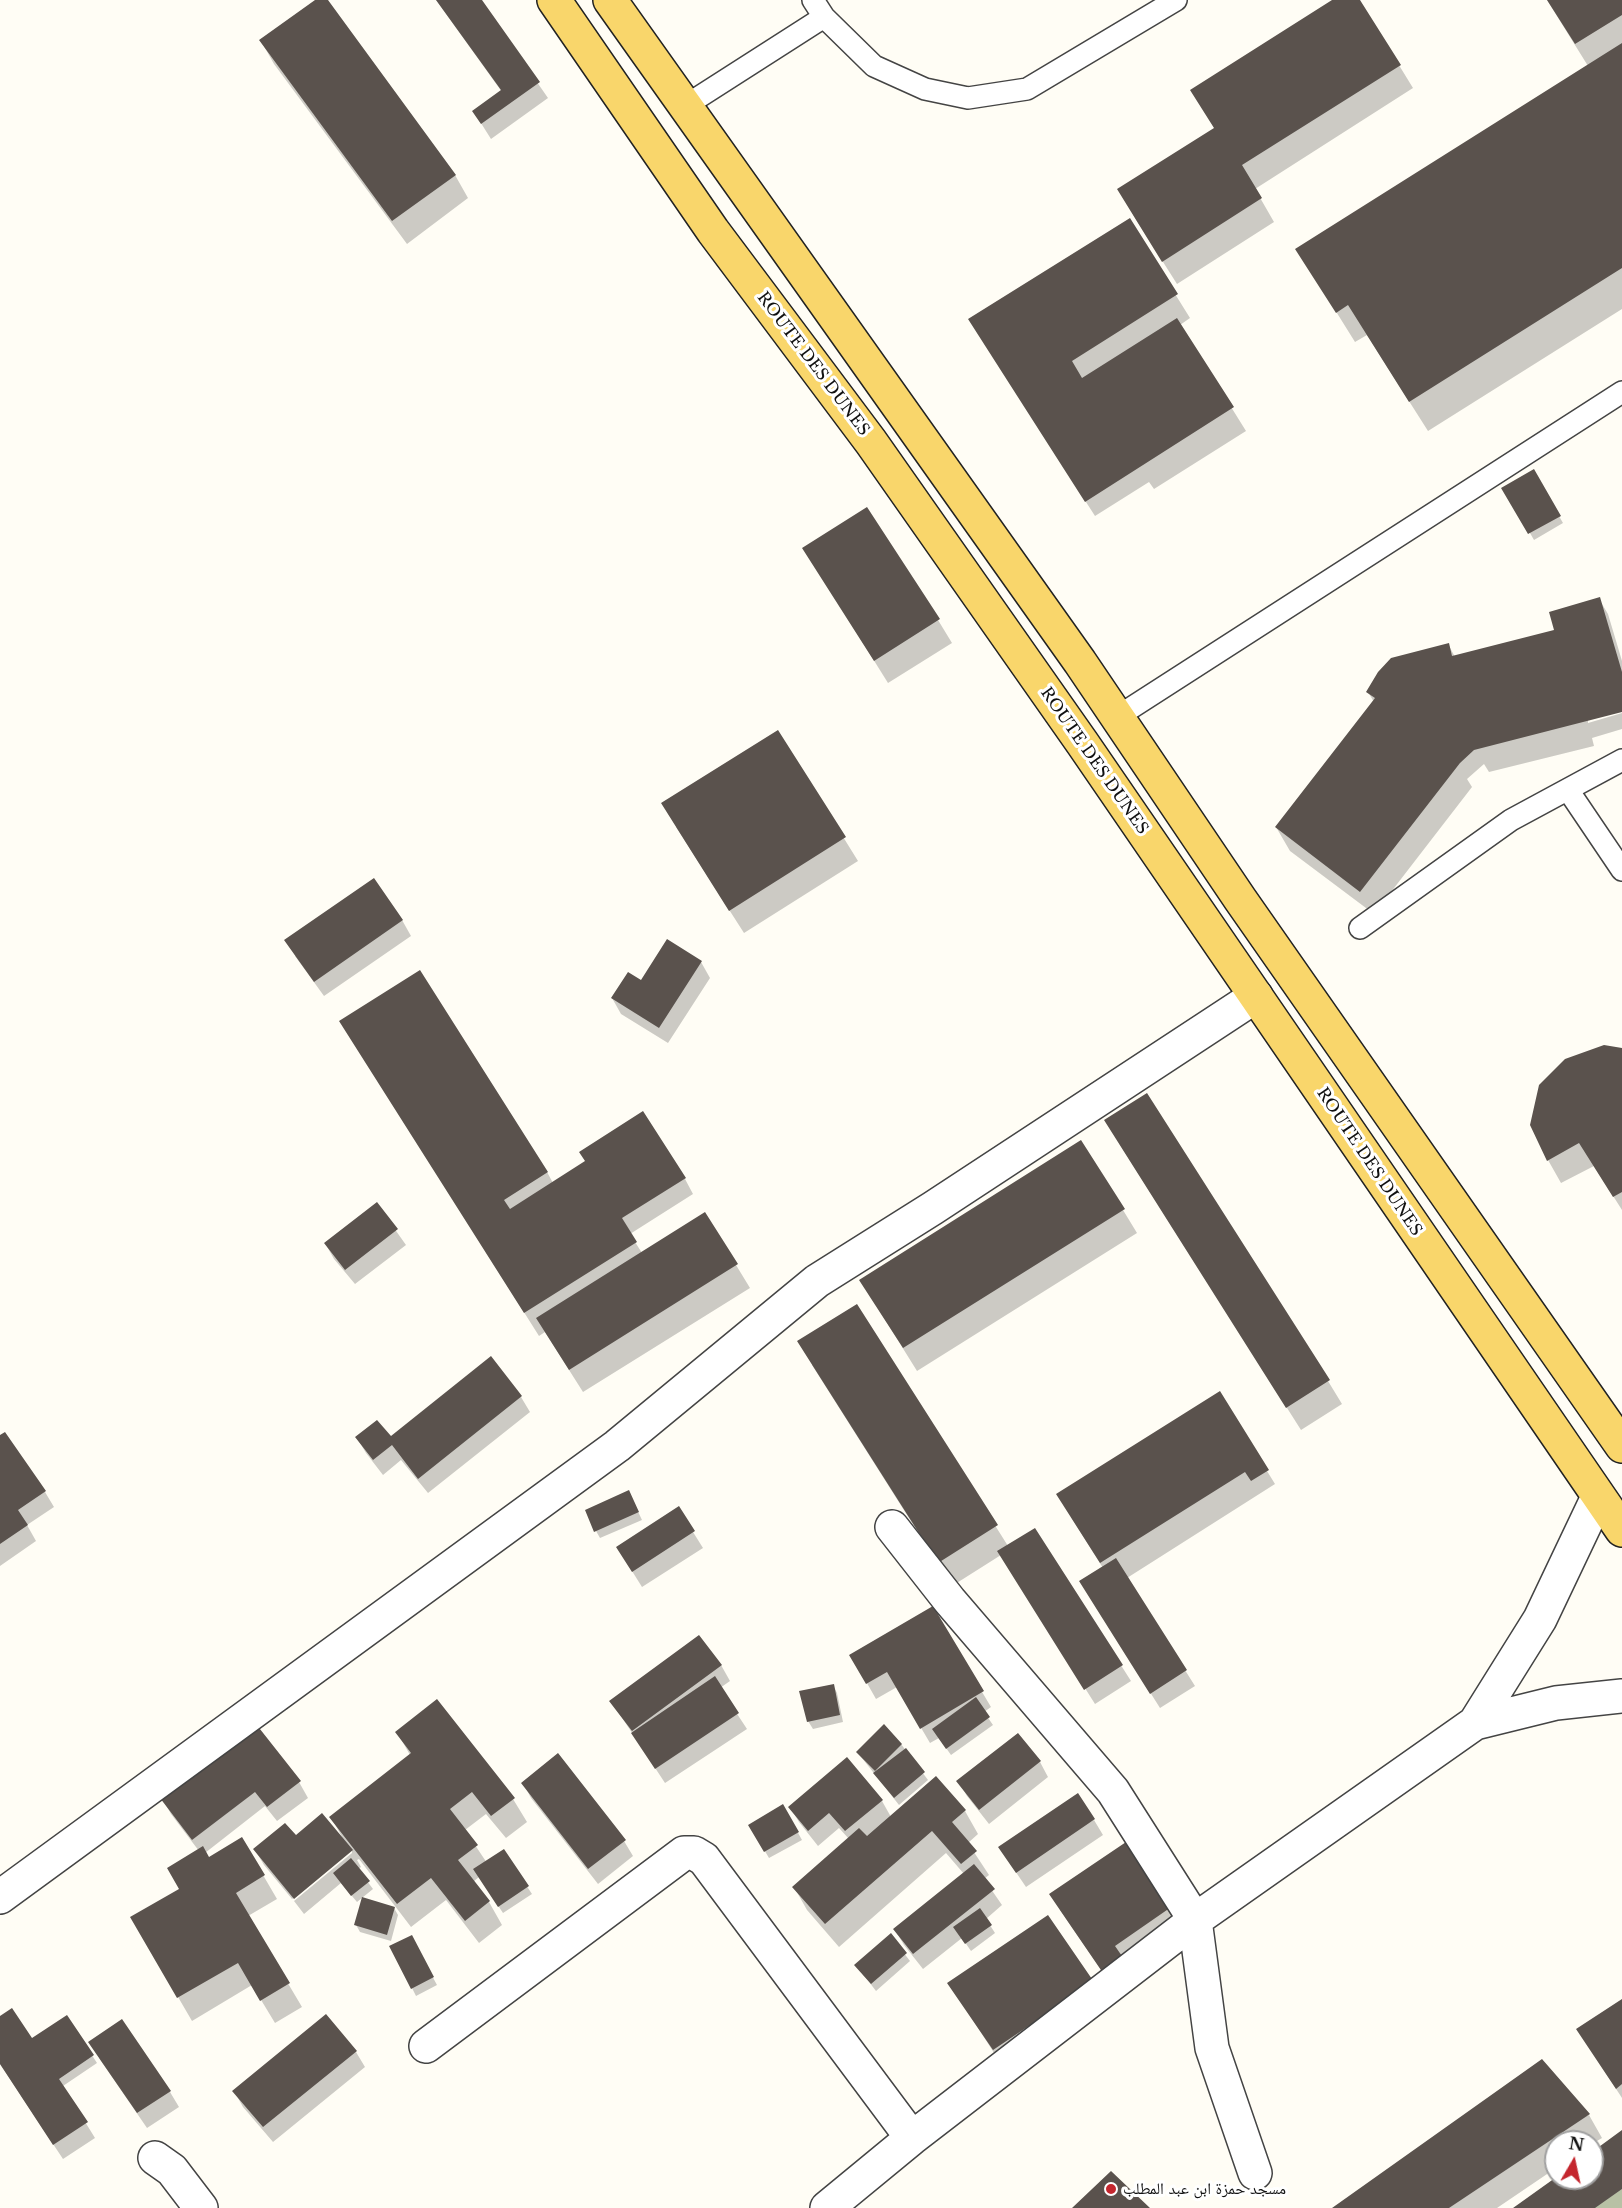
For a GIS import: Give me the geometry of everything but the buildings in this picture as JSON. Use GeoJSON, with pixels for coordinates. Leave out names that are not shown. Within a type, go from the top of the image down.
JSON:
{"type":"FeatureCollection","features":[{"type":"Feature","properties":{"kind":"main road","name":"ROUTE DES DUNES"},"geometry":{"type":"LineString","coordinates":[[554,0],[713,231],[884,462],[1083,744],[1622,1530]]}},
{"type":"Feature","properties":{"kind":"main road"},"geometry":{"type":"LineString","coordinates":[[610,0],[1080,662],[1246,908],[1618,1430]]}},
{"type":"Feature","properties":{"kind":"street"},"geometry":{"type":"LineString","coordinates":[[0,1896],[617,1446],[817,1281],[933,1208],[1256,996]]}},
{"type":"Feature","properties":{"kind":"street"},"geometry":{"type":"LineString","coordinates":[[1475,1723],[1540,1619],[1598,1497]]}},
{"type":"Feature","properties":{"kind":"street"},"geometry":{"type":"LineString","coordinates":[[892,1527],[950,1601],[1113,1791],[1195,1920],[1212,2048],[1255,2173]]}},
{"type":"Feature","properties":{"kind":"street"},"geometry":{"type":"LineString","coordinates":[[827,2208],[912,2138],[1195,1920],[1475,1723],[1556,1703],[1622,1696]]}},
{"type":"Feature","properties":{"kind":"street"},"geometry":{"type":"LineString","coordinates":[[426,2046],[684,1853],[694,1852],[704,1859],[912,2138]]}},
{"type":"Feature","properties":{"kind":"street"},"geometry":{"type":"LineString","coordinates":[[155,2158],[172,2170],[201,2208]]}},
{"type":"Feature","properties":{"kind":"lane"},"geometry":{"type":"LineString","coordinates":[[685,106],[818,8],[874,66],[925,89],[968,98],[1027,89],[1176,0]]}},
{"type":"Feature","properties":{"kind":"lane"},"geometry":{"type":"LineString","coordinates":[[1117,717],[1622,392]]}},
{"type":"Feature","properties":{"kind":"lane"},"geometry":{"type":"LineString","coordinates":[[1360,928],[1511,820],[1622,760]]}},
{"type":"Feature","properties":{"kind":"lane"},"geometry":{"type":"LineString","coordinates":[[1568,790],[1622,870]]}},
{"type":"Feature","properties":{"kind":"green space"},"geometry":{"type":"Polygon","coordinates":[[[1622,2189],[1622,2208],[1594,2208],[1622,2189]]]}},
{"type":"Feature","properties":{"kind":"place","name":"مسجد حمزة ابن عبد المطلب"},"geometry":{"type":"Point","coordinates":[1111,2189]}}]}
